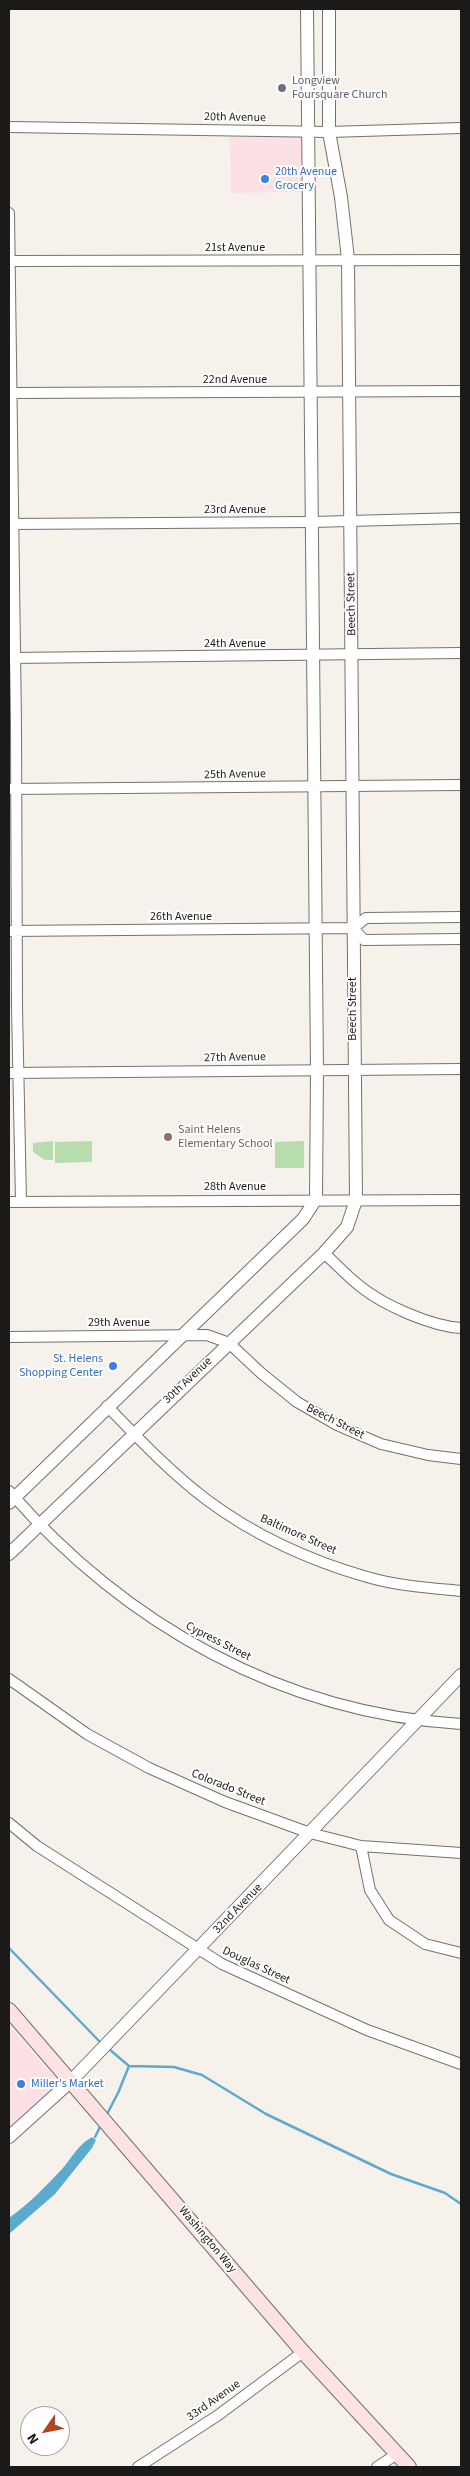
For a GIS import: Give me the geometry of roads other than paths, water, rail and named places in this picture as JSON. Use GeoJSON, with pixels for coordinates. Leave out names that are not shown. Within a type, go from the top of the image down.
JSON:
{"type":"FeatureCollection","features":[{"type":"Feature","properties":{"kind":"main road","name":"Washington Way"},"geometry":{"type":"LineString","coordinates":[[9,2010],[303,2352],[410,2467]]}},
{"type":"Feature","properties":{"kind":"street"},"geometry":{"type":"LineString","coordinates":[[11,1497],[303,1220],[316,1200],[316,928],[307,9]]}},
{"type":"Feature","properties":{"kind":"street","name":"Beech Street"},"geometry":{"type":"LineString","coordinates":[[329,9],[329,132],[341,197],[348,260],[353,656],[352,786],[356,1200]]}},
{"type":"Feature","properties":{"kind":"street","name":"20th Avenue"},"geometry":{"type":"LineString","coordinates":[[9,127],[308,132],[461,128]]}},
{"type":"Feature","properties":{"kind":"street"},"geometry":{"type":"LineString","coordinates":[[9,214],[14,1073],[21,1201]]}},
{"type":"Feature","properties":{"kind":"street","name":"21st Avenue"},"geometry":{"type":"LineString","coordinates":[[9,262],[461,260]]}},
{"type":"Feature","properties":{"kind":"street","name":"22nd Avenue"},"geometry":{"type":"LineString","coordinates":[[10,393],[350,393],[461,391]]}},
{"type":"Feature","properties":{"kind":"street","name":"23rd Avenue"},"geometry":{"type":"LineString","coordinates":[[11,524],[312,522],[461,518]]}},
{"type":"Feature","properties":{"kind":"street","name":"24th Avenue"},"geometry":{"type":"LineString","coordinates":[[12,658],[353,656],[461,653]]}},
{"type":"Feature","properties":{"kind":"street","name":"25th Avenue"},"geometry":{"type":"LineString","coordinates":[[12,789],[461,785]]}},
{"type":"Feature","properties":{"kind":"street","name":"26th Avenue"},"geometry":{"type":"LineString","coordinates":[[13,931],[353,928],[366,918],[461,917]]}},
{"type":"Feature","properties":{"kind":"street"},"geometry":{"type":"LineString","coordinates":[[353,928],[364,940],[461,939]]}},
{"type":"Feature","properties":{"kind":"street","name":"27th Avenue"},"geometry":{"type":"LineString","coordinates":[[14,1073],[461,1069]]}},
{"type":"Feature","properties":{"kind":"street","name":"30th Avenue"},"geometry":{"type":"LineString","coordinates":[[9,1554],[133,1433],[324,1252],[346,1227],[356,1200]]}},
{"type":"Feature","properties":{"kind":"street","name":"28th Avenue"},"geometry":{"type":"LineString","coordinates":[[9,1202],[461,1200]]}},
{"type":"Feature","properties":{"kind":"street"},"geometry":{"type":"LineString","coordinates":[[324,1252],[362,1288],[402,1311],[450,1328],[461,1328]]}},
{"type":"Feature","properties":{"kind":"street","name":"29th Avenue"},"geometry":{"type":"LineString","coordinates":[[9,1337],[207,1335],[229,1343]]}},
{"type":"Feature","properties":{"kind":"street","name":"Beech Street"},"geometry":{"type":"LineString","coordinates":[[229,1343],[260,1373],[297,1402],[337,1425],[380,1444],[428,1455],[461,1458]]}},
{"type":"Feature","properties":{"kind":"street","name":"Baltimore Street"},"geometry":{"type":"LineString","coordinates":[[107,1406],[168,1467],[208,1500],[257,1532],[305,1554],[368,1577],[414,1586],[461,1591]]}},
{"type":"Feature","properties":{"kind":"street","name":"Cypress Street"},"geometry":{"type":"LineString","coordinates":[[11,1497],[89,1571],[143,1614],[189,1643],[236,1667],[302,1693],[328,1701],[417,1721],[461,1724]]}},
{"type":"Feature","properties":{"kind":"street","name":"32nd Avenue"},"geometry":{"type":"LineString","coordinates":[[9,2137],[71,2081],[461,1675]]}},
{"type":"Feature","properties":{"kind":"street","name":"Colorado Street"},"geometry":{"type":"LineString","coordinates":[[9,1679],[87,1734],[149,1768],[225,1802],[310,1833],[361,1846],[461,1853]]}},
{"type":"Feature","properties":{"kind":"street","name":"Douglas Street"},"geometry":{"type":"LineString","coordinates":[[9,1823],[37,1846],[222,1964],[367,2030],[461,2064]]}},
{"type":"Feature","properties":{"kind":"street"},"geometry":{"type":"LineString","coordinates":[[361,1846],[370,1890],[389,1920],[424,1944],[461,1953]]}},
{"type":"Feature","properties":{"kind":"street","name":"33rd Avenue"},"geometry":{"type":"LineString","coordinates":[[138,2467],[217,2416],[303,2352]]}},
{"type":"Feature","properties":{"kind":"street"},"geometry":{"type":"LineString","coordinates":[[377,2467],[397,2454]]}},
{"type":"Feature","properties":{"kind":"water"},"geometry":{"type":"Polygon","coordinates":[[[92,2137],[96,2140],[92,2148],[55,2194],[9,2234],[9,2218],[37,2194],[63,2168],[79,2147],[92,2137]]]}},
{"type":"Feature","properties":{"kind":"waterway"},"geometry":{"type":"LineString","coordinates":[[9,1948],[102,2044]]}},
{"type":"Feature","properties":{"kind":"waterway"},"geometry":{"type":"LineString","coordinates":[[109,2049],[129,2066],[174,2067],[202,2075],[266,2114],[391,2174],[445,2193],[461,2204]]}},
{"type":"Feature","properties":{"kind":"waterway"},"geometry":{"type":"LineString","coordinates":[[106,2116],[129,2066]]}},
{"type":"Feature","properties":{"kind":"waterway"},"geometry":{"type":"LineString","coordinates":[[95,2137],[101,2125]]}},
{"type":"Feature","properties":{"kind":"place","name":"Longview Foursquare Church"},"geometry":{"type":"Point","coordinates":[282,88]}},
{"type":"Feature","properties":{"kind":"place","name":"20th Avenue Grocery"},"geometry":{"type":"Point","coordinates":[265,179]}},
{"type":"Feature","properties":{"kind":"place","name":"Saint Helens Elementary School"},"geometry":{"type":"Point","coordinates":[168,1137]}},
{"type":"Feature","properties":{"kind":"place","name":"St. Helens Shopping Center"},"geometry":{"type":"Point","coordinates":[113,1366]}},
{"type":"Feature","properties":{"kind":"place","name":"Miller's Market"},"geometry":{"type":"Point","coordinates":[21,2084]}}]}
